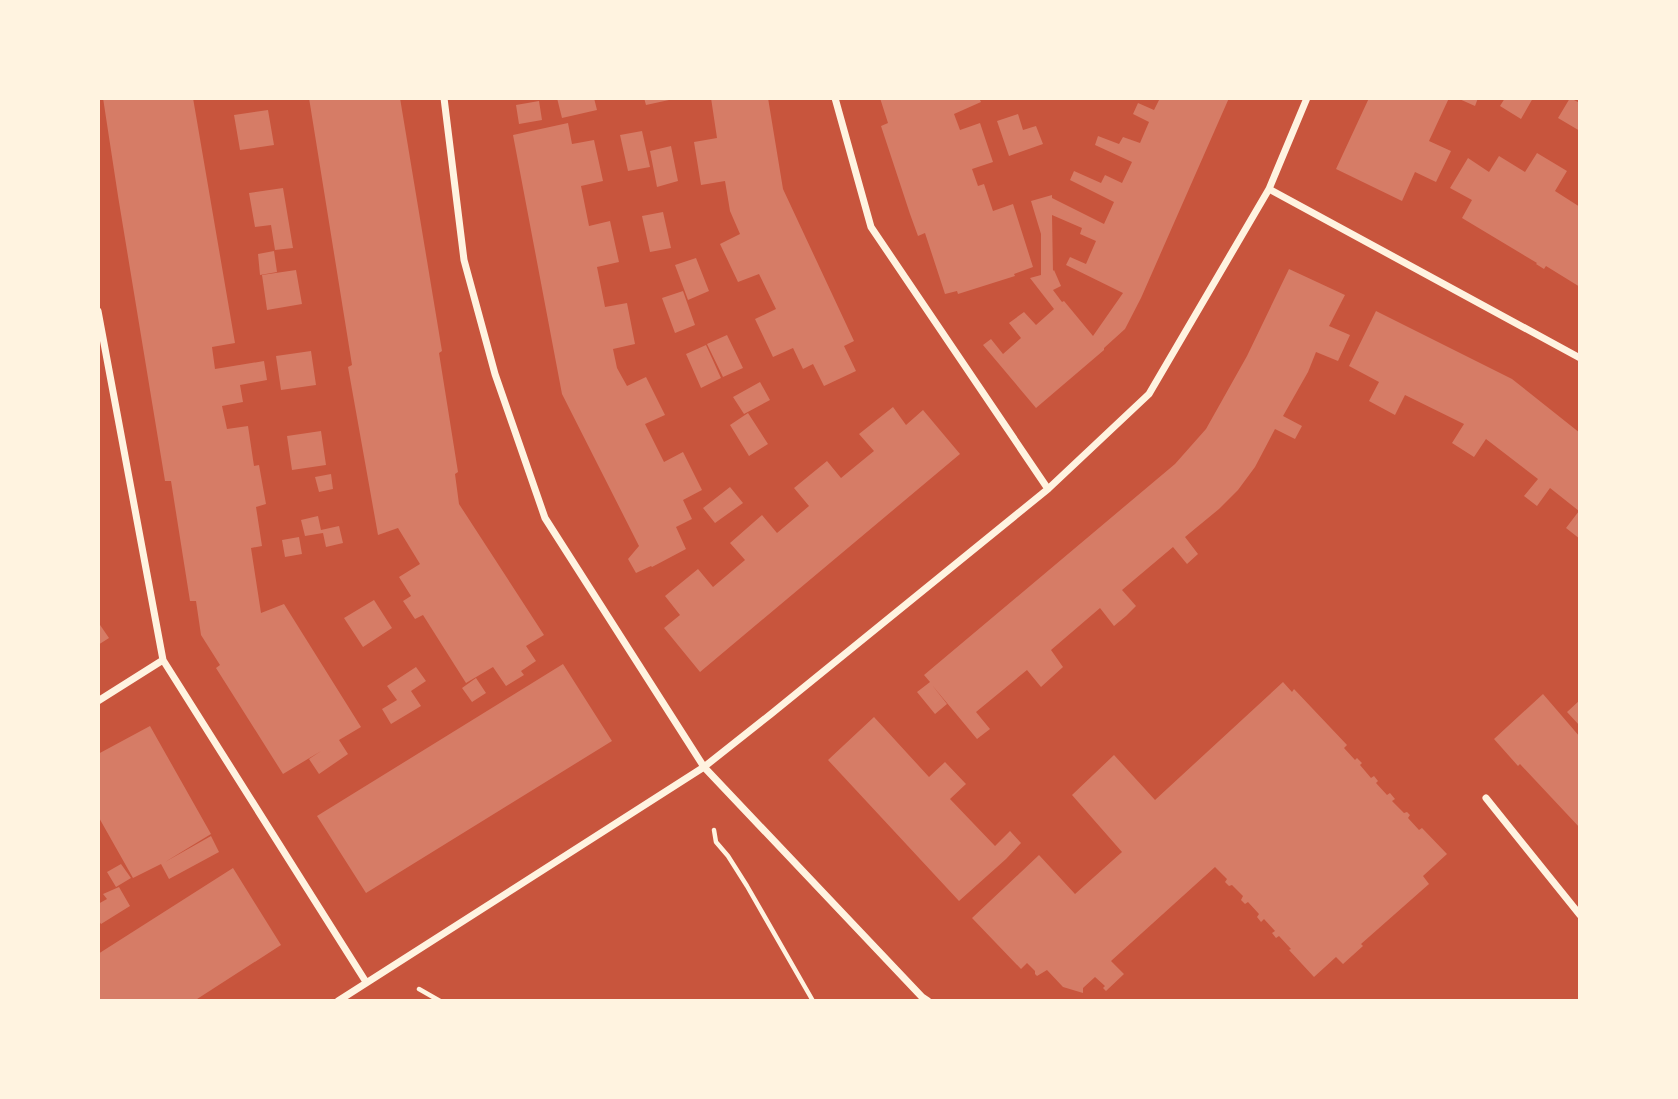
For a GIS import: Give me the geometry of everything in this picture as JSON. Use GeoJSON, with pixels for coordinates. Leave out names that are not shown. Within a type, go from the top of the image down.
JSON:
{"type":"FeatureCollection","features":[{"type":"Feature","properties":{"kind":"street"},"geometry":{"type":"LineString","coordinates":[[444,98],[464,260],[495,374],[545,518],[704,767],[922,997],[929,1001]]}},
{"type":"Feature","properties":{"kind":"street"},"geometry":{"type":"LineString","coordinates":[[835,98],[871,227],[1048,489]]}},
{"type":"Feature","properties":{"kind":"street"},"geometry":{"type":"LineString","coordinates":[[338,1001],[704,767],[1048,489],[1149,394],[1269,189],[1307,98]]}},
{"type":"Feature","properties":{"kind":"street"},"geometry":{"type":"LineString","coordinates":[[1269,189],[1580,358]]}},
{"type":"Feature","properties":{"kind":"street"},"geometry":{"type":"LineString","coordinates":[[98,311],[163,660],[366,982]]}},
{"type":"Feature","properties":{"kind":"street"},"geometry":{"type":"LineString","coordinates":[[98,701],[163,660]]}},
{"type":"Feature","properties":{"kind":"street"},"geometry":{"type":"LineString","coordinates":[[1486,798],[1580,915]]}},
{"type":"Feature","properties":{"kind":"path"},"geometry":{"type":"LineString","coordinates":[[714,830],[716,842],[747,886],[813,1001]]}},
{"type":"Feature","properties":{"kind":"building"},"geometry":{"type":"Polygon","coordinates":[[[103,98],[193,98],[235,343],[212,347],[215,369],[264,361],[267,380],[240,385],[243,402],[222,406],[227,429],[248,426],[254,466],[259,465],[266,504],[256,507],[262,546],[251,548],[261,613],[284,604],[361,727],[339,740],[348,754],[319,774],[309,759],[321,751],[283,774],[216,668],[220,665],[201,635],[196,601],[190,601],[171,481],[165,481],[103,98]]]}},
{"type":"Feature","properties":{"kind":"building"},"geometry":{"type":"Polygon","coordinates":[[[309,98],[400,98],[442,351],[439,353],[458,472],[455,474],[459,504],[544,635],[526,646],[536,661],[521,671],[524,675],[506,686],[493,667],[466,683],[423,615],[415,619],[403,601],[411,596],[399,577],[420,564],[398,528],[378,535],[348,367],[352,365],[309,98]]]}},
{"type":"Feature","properties":{"kind":"building"},"geometry":{"type":"Polygon","coordinates":[[[557,98],[594,98],[597,110],[562,118],[557,98]]]}},
{"type":"Feature","properties":{"kind":"building"},"geometry":{"type":"Polygon","coordinates":[[[644,98],[669,98],[669,100],[646,105],[644,98]]]}},
{"type":"Feature","properties":{"kind":"building"},"geometry":{"type":"Polygon","coordinates":[[[711,98],[768,98],[783,189],[854,341],[844,346],[856,371],[824,386],[813,364],[803,369],[793,348],[773,357],[755,319],[776,309],[759,274],[738,282],[720,244],[740,234],[730,211],[725,181],[701,185],[694,142],[717,138],[711,98]]]}},
{"type":"Feature","properties":{"kind":"building"},"geometry":{"type":"Polygon","coordinates":[[[880,98],[979,98],[981,102],[954,114],[960,130],[980,123],[993,162],[972,169],[978,186],[984,184],[993,211],[1013,204],[1033,267],[1014,274],[1015,276],[958,294],[957,291],[945,294],[925,233],[918,236],[910,214],[881,126],[888,123],[880,98]]]}},
{"type":"Feature","properties":{"kind":"building"},"geometry":{"type":"Polygon","coordinates":[[[1160,98],[1229,98],[1125,329],[1036,408],[983,345],[991,339],[1003,354],[1021,338],[1009,323],[1024,312],[1036,325],[1054,309],[1030,278],[1041,275],[1041,234],[1031,201],[1052,195],[1052,198],[1104,224],[1114,202],[1070,180],[1074,171],[1101,183],[1105,175],[1122,183],[1132,162],[1095,145],[1098,136],[1119,144],[1123,137],[1140,143],[1149,122],[1133,114],[1138,103],[1154,110],[1160,98]],[[1052,215],[1053,271],[1061,286],[1053,290],[1093,336],[1123,293],[1066,265],[1070,257],[1086,264],[1096,241],[1080,234],[1082,228],[1052,215]]]}},
{"type":"Feature","properties":{"kind":"building"},"geometry":{"type":"Polygon","coordinates":[[[1369,98],[1449,98],[1429,141],[1451,151],[1436,182],[1415,172],[1402,201],[1336,169],[1369,98]]]}},
{"type":"Feature","properties":{"kind":"building"},"geometry":{"type":"Polygon","coordinates":[[[1457,98],[1478,98],[1475,106],[1457,98]]]}},
{"type":"Feature","properties":{"kind":"building"},"geometry":{"type":"Polygon","coordinates":[[[1505,98],[1533,98],[1521,119],[1500,106],[1505,98]]]}},
{"type":"Feature","properties":{"kind":"building"},"geometry":{"type":"Polygon","coordinates":[[[1570,98],[1580,103],[1580,131],[1558,118],[1570,98]]]}},
{"type":"Feature","properties":{"kind":"building"},"geometry":{"type":"Polygon","coordinates":[[[539,101],[542,120],[519,124],[516,105],[539,101]]]}},
{"type":"Feature","properties":{"kind":"building"},"geometry":{"type":"Polygon","coordinates":[[[268,110],[274,145],[240,150],[234,115],[268,110]]]}},
{"type":"Feature","properties":{"kind":"building"},"geometry":{"type":"Polygon","coordinates":[[[1018,114],[1023,130],[1036,126],[1043,144],[1009,156],[997,121],[1018,114]]]}},
{"type":"Feature","properties":{"kind":"building"},"geometry":{"type":"Polygon","coordinates":[[[568,123],[572,144],[594,140],[603,181],[581,186],[589,226],[610,221],[619,262],[597,267],[605,307],[627,303],[635,344],[613,349],[617,368],[627,386],[646,377],[665,415],[645,424],[664,462],[683,452],[702,490],[683,500],[692,519],[676,527],[686,549],[636,573],[628,559],[639,546],[562,394],[513,135],[568,123]]]}},
{"type":"Feature","properties":{"kind":"building"},"geometry":{"type":"Polygon","coordinates":[[[642,131],[650,167],[628,171],[620,135],[642,131]]]}},
{"type":"Feature","properties":{"kind":"building"},"geometry":{"type":"Polygon","coordinates":[[[671,146],[678,181],[657,187],[650,151],[671,146]]]}},
{"type":"Feature","properties":{"kind":"building"},"geometry":{"type":"Polygon","coordinates":[[[1537,153],[1567,171],[1555,191],[1580,207],[1580,287],[1546,266],[1544,269],[1462,218],[1472,200],[1450,188],[1468,158],[1489,172],[1499,156],[1525,172],[1537,153]]]}},
{"type":"Feature","properties":{"kind":"building"},"geometry":{"type":"Polygon","coordinates":[[[283,188],[293,248],[275,250],[271,225],[255,227],[249,193],[283,188]]]}},
{"type":"Feature","properties":{"kind":"building"},"geometry":{"type":"Polygon","coordinates":[[[663,212],[671,248],[650,252],[642,216],[663,212]]]}},
{"type":"Feature","properties":{"kind":"building"},"geometry":{"type":"Polygon","coordinates":[[[274,251],[277,272],[260,275],[258,254],[274,251]]]}},
{"type":"Feature","properties":{"kind":"building"},"geometry":{"type":"Polygon","coordinates":[[[696,258],[709,291],[688,300],[675,265],[696,258]]]}},
{"type":"Feature","properties":{"kind":"building"},"geometry":{"type":"Polygon","coordinates":[[[1289,269],[1345,295],[1329,326],[1350,335],[1338,361],[1316,352],[1283,416],[1302,426],[1295,439],[1275,429],[1255,467],[1238,490],[1185,537],[1198,554],[1187,564],[1173,547],[1122,590],[1136,606],[1114,626],[1100,608],[1051,650],[1063,667],[1041,687],[1027,670],[976,712],[990,729],[977,739],[932,685],[947,704],[935,714],[917,692],[930,682],[924,675],[1175,464],[1206,429],[1247,356],[1289,269]]]}},
{"type":"Feature","properties":{"kind":"building"},"geometry":{"type":"Polygon","coordinates":[[[296,270],[302,304],[267,310],[262,275],[296,270]]]}},
{"type":"Feature","properties":{"kind":"building"},"geometry":{"type":"Polygon","coordinates":[[[683,291],[695,325],[675,333],[662,298],[683,291]]]}},
{"type":"Feature","properties":{"kind":"building"},"geometry":{"type":"Polygon","coordinates":[[[1376,311],[1512,379],[1580,433],[1580,539],[1566,528],[1579,511],[1550,488],[1537,506],[1524,496],[1538,479],[1486,439],[1474,457],[1452,443],[1464,424],[1405,395],[1395,415],[1369,401],[1379,382],[1349,366],[1376,311]]]}},
{"type":"Feature","properties":{"kind":"building"},"geometry":{"type":"Polygon","coordinates":[[[727,335],[743,368],[723,377],[707,344],[727,335]]]}},
{"type":"Feature","properties":{"kind":"building"},"geometry":{"type":"Polygon","coordinates":[[[706,345],[721,378],[701,388],[686,354],[706,345]]]}},
{"type":"Feature","properties":{"kind":"building"},"geometry":{"type":"Polygon","coordinates":[[[311,351],[316,385],[281,390],[276,356],[311,351]]]}},
{"type":"Feature","properties":{"kind":"building"},"geometry":{"type":"Polygon","coordinates":[[[760,382],[770,400],[744,414],[733,397],[760,382]]]}},
{"type":"Feature","properties":{"kind":"building"},"geometry":{"type":"Polygon","coordinates":[[[893,407],[906,425],[923,410],[960,454],[700,672],[664,628],[680,615],[665,596],[698,569],[713,587],[745,560],[730,543],[762,515],[777,533],[809,506],[794,488],[827,461],[841,478],[874,451],[859,434],[893,407]]]}},
{"type":"Feature","properties":{"kind":"building"},"geometry":{"type":"Polygon","coordinates":[[[748,413],[768,444],[749,456],[730,425],[748,413]]]}},
{"type":"Feature","properties":{"kind":"building"},"geometry":{"type":"Polygon","coordinates":[[[321,431],[326,465],[292,470],[287,436],[321,431]]]}},
{"type":"Feature","properties":{"kind":"building"},"geometry":{"type":"Polygon","coordinates":[[[331,474],[333,489],[319,492],[315,477],[331,474]]]}},
{"type":"Feature","properties":{"kind":"building"},"geometry":{"type":"Polygon","coordinates":[[[730,487],[743,503],[715,523],[703,508],[730,487]]]}},
{"type":"Feature","properties":{"kind":"building"},"geometry":{"type":"Polygon","coordinates":[[[318,516],[321,530],[339,526],[343,543],[326,547],[323,533],[305,536],[301,520],[318,516]]]}},
{"type":"Feature","properties":{"kind":"building"},"geometry":{"type":"Polygon","coordinates":[[[299,537],[302,554],[285,557],[282,540],[299,537]]]}},
{"type":"Feature","properties":{"kind":"building"},"geometry":{"type":"Polygon","coordinates":[[[374,600],[392,628],[363,647],[344,618],[374,600]]]}},
{"type":"Feature","properties":{"kind":"building"},"geometry":{"type":"Polygon","coordinates":[[[98,622],[109,638],[98,645],[98,622]]]}},
{"type":"Feature","properties":{"kind":"building"},"geometry":{"type":"Polygon","coordinates":[[[563,664],[612,741],[366,893],[317,816],[563,664]]]}},
{"type":"Feature","properties":{"kind":"building"},"geometry":{"type":"Polygon","coordinates":[[[416,667],[426,681],[411,691],[421,706],[391,724],[382,709],[397,700],[387,686],[416,667]]]}},
{"type":"Feature","properties":{"kind":"building"},"geometry":{"type":"Polygon","coordinates":[[[476,678],[486,693],[472,702],[462,688],[476,678]]]}},
{"type":"Feature","properties":{"kind":"building"},"geometry":{"type":"Polygon","coordinates":[[[1283,682],[1292,692],[1294,689],[1347,745],[1344,748],[1355,760],[1357,758],[1362,763],[1360,765],[1371,778],[1374,776],[1378,781],[1376,783],[1387,795],[1390,793],[1395,799],[1392,801],[1404,813],[1410,815],[1408,818],[1419,830],[1422,828],[1447,854],[1423,876],[1429,884],[1361,944],[1363,946],[1343,964],[1336,957],[1314,977],[1279,936],[1276,938],[1272,933],[1275,931],[1264,919],[1261,922],[1257,917],[1259,914],[1248,902],[1245,904],[1241,900],[1243,896],[1225,882],[1227,879],[1215,867],[1111,961],[1124,974],[1106,991],[1103,988],[1105,986],[1095,977],[1083,988],[1083,993],[1063,987],[1047,970],[1037,976],[1027,963],[1021,969],[972,918],[1039,855],[1075,894],[1122,852],[1072,795],[1114,755],[1155,800],[1283,682]]]}},
{"type":"Feature","properties":{"kind":"building"},"geometry":{"type":"Polygon","coordinates":[[[1543,694],[1580,737],[1580,828],[1494,739],[1543,694]]]}},
{"type":"Feature","properties":{"kind":"building"},"geometry":{"type":"Polygon","coordinates":[[[1580,700],[1580,726],[1567,712],[1580,700]]]}},
{"type":"Feature","properties":{"kind":"building"},"geometry":{"type":"Polygon","coordinates":[[[874,717],[929,777],[945,762],[966,784],[950,799],[995,846],[1010,831],[1021,843],[959,901],[828,760],[874,717]]]}},
{"type":"Feature","properties":{"kind":"building"},"geometry":{"type":"Polygon","coordinates":[[[150,726],[211,834],[165,862],[211,836],[219,852],[169,879],[161,864],[133,878],[98,816],[98,754],[150,726]]]}},
{"type":"Feature","properties":{"kind":"building"},"geometry":{"type":"Polygon","coordinates":[[[121,864],[131,878],[116,887],[107,872],[121,864]]]}},
{"type":"Feature","properties":{"kind":"building"},"geometry":{"type":"Polygon","coordinates":[[[233,868],[281,945],[194,1001],[98,1001],[98,954],[233,868]]]}},
{"type":"Feature","properties":{"kind":"building"},"geometry":{"type":"Polygon","coordinates":[[[119,887],[130,906],[101,924],[98,920],[98,904],[107,899],[103,894],[119,887]]]}}]}
